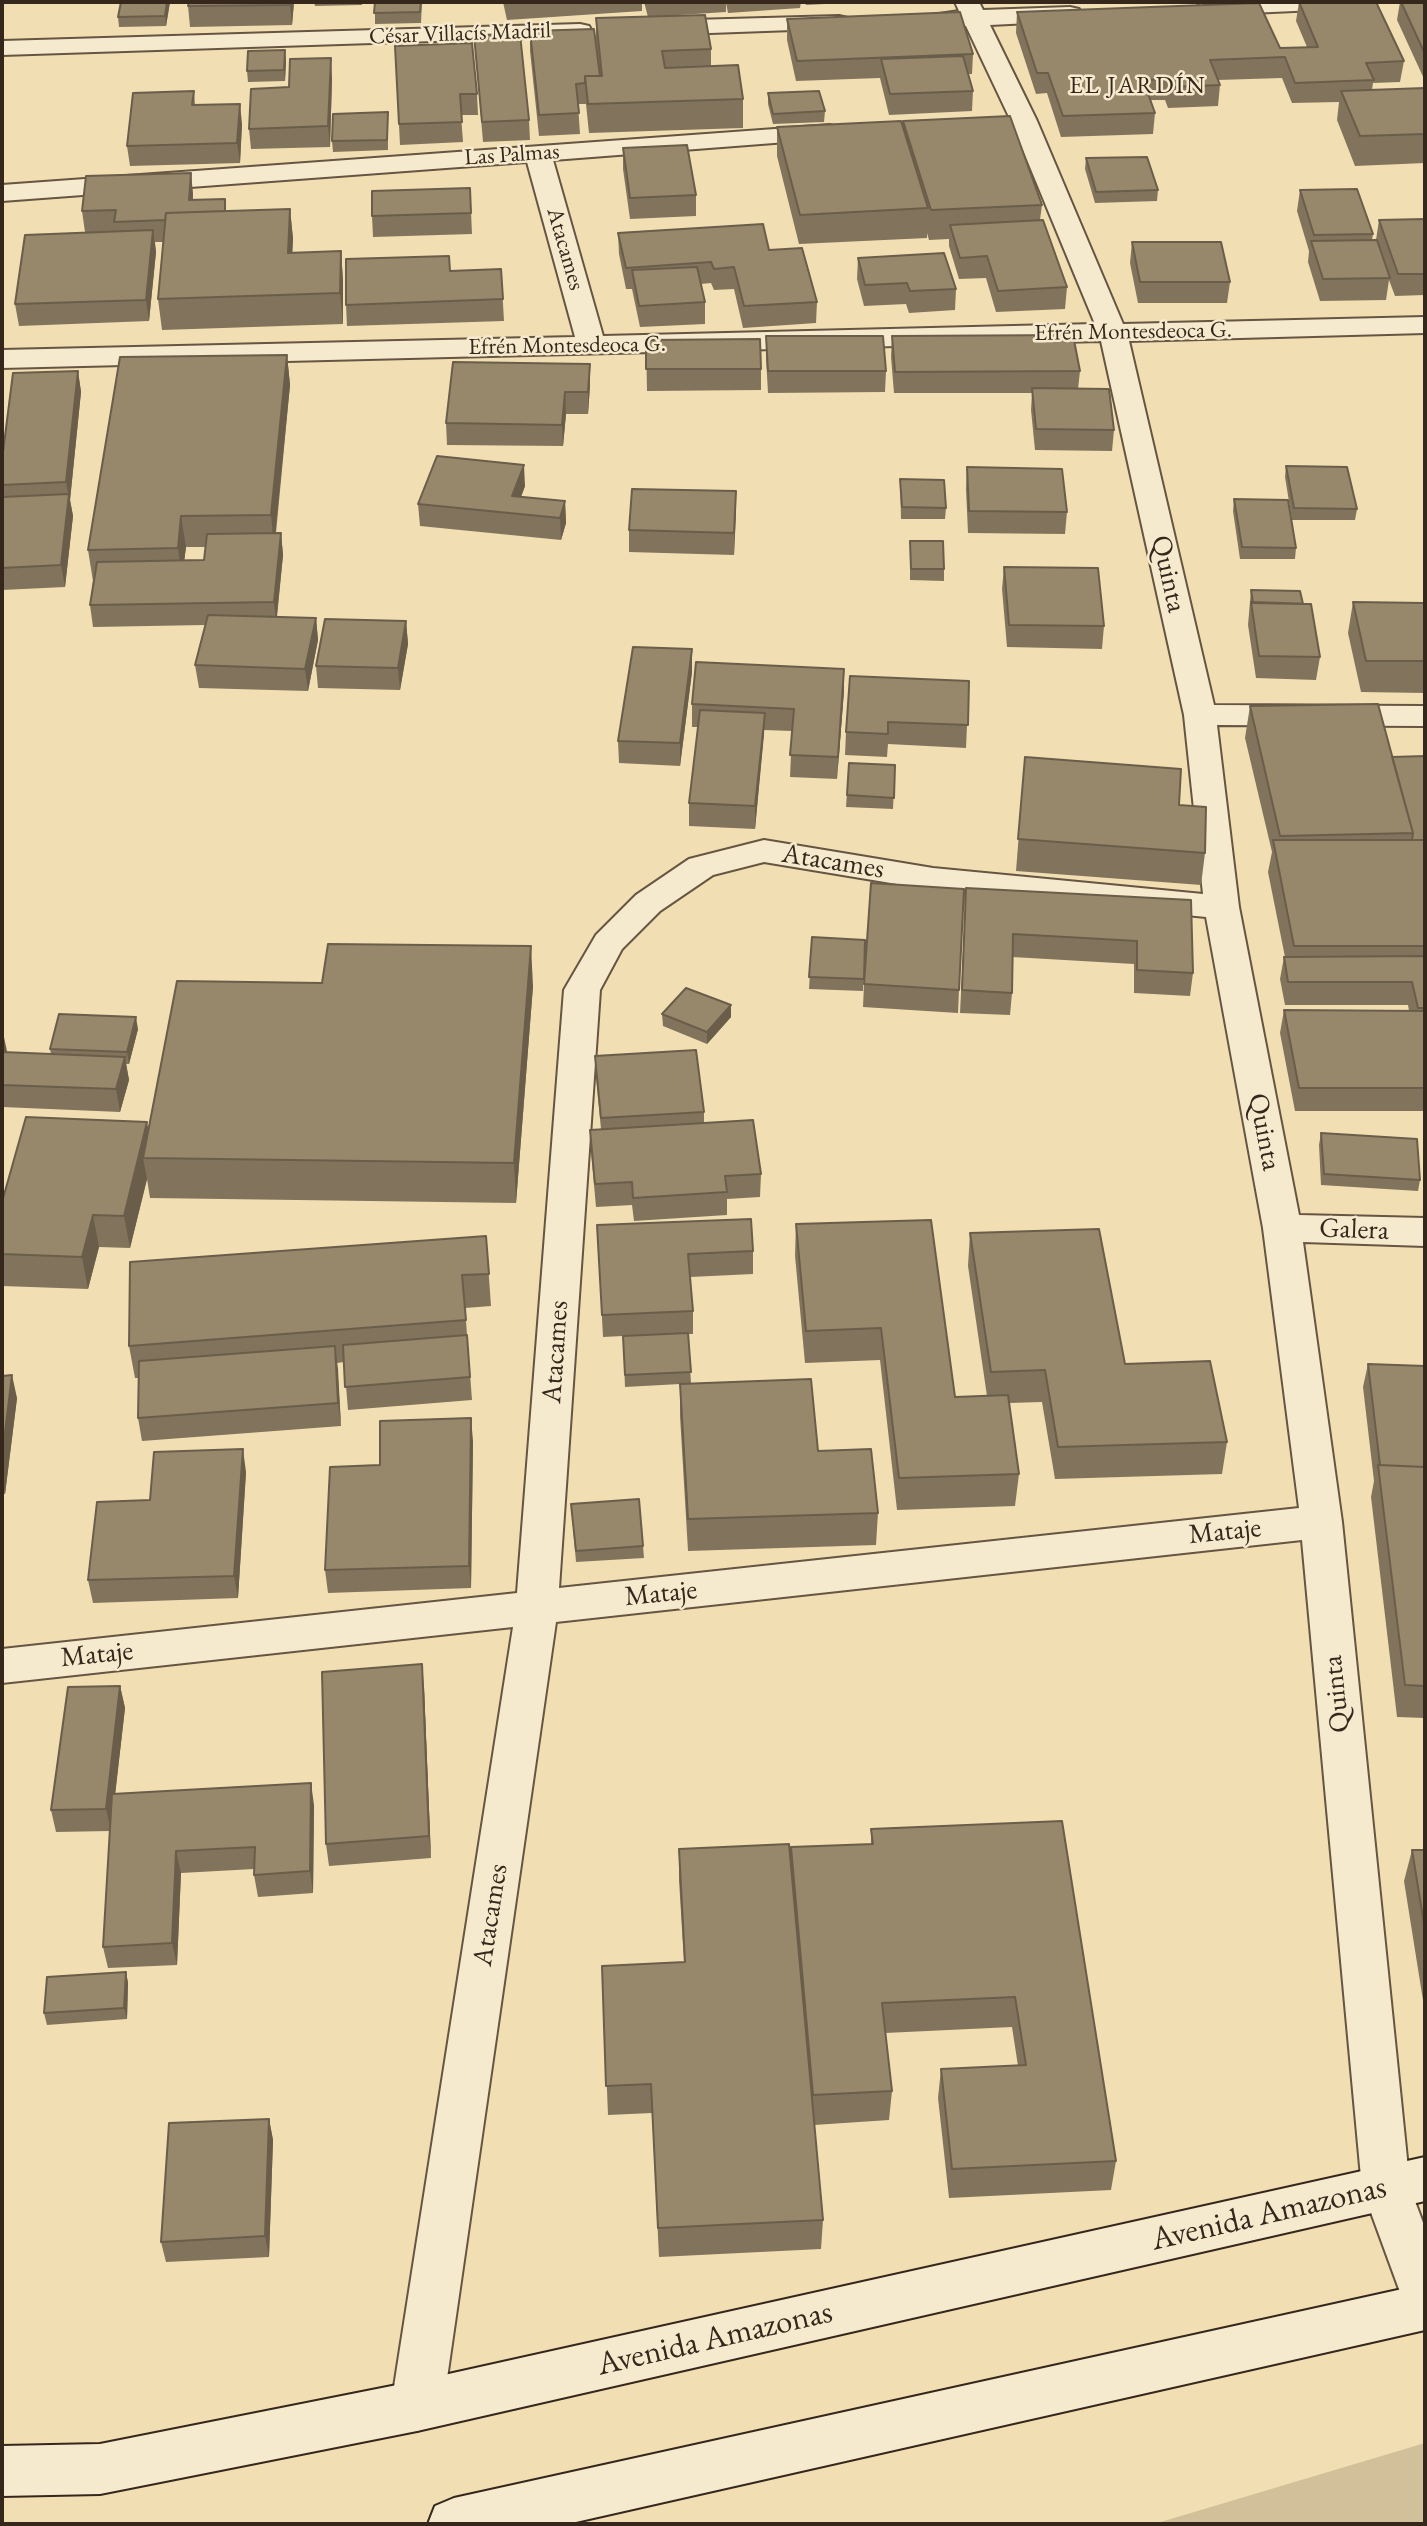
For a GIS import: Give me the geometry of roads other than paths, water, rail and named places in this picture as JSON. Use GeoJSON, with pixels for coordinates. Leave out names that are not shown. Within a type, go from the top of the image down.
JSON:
{"type":"FeatureCollection","features":[{"type":"Feature","properties":{"kind":"street"},"geometry":{"type":"LineString","coordinates":[[1189,9],[1338,2]]}},
{"type":"Feature","properties":{"kind":"street"},"geometry":{"type":"LineString","coordinates":[[931,20],[970,10],[1094,13]]}},
{"type":"Feature","properties":{"kind":"street","name":"Quinta"},"geometry":{"type":"LineString","coordinates":[[970,10],[1010,122],[1113,332],[1200,715],[1222,908],[1282,1228],[1406,2184],[1425,2294]]}},
{"type":"Feature","properties":{"kind":"street"},"geometry":{"type":"LineString","coordinates":[[626,29],[862,22]]}},
{"type":"Feature","properties":{"kind":"street","name":"César Villacís Madril"},"geometry":{"type":"LineString","coordinates":[[2,48],[598,30]]}},
{"type":"Feature","properties":{"kind":"street","name":"Las Palmas"},"geometry":{"type":"LineString","coordinates":[[2,194],[538,153],[857,132]]}},
{"type":"Feature","properties":{"kind":"street","name":"Atacames"},"geometry":{"type":"LineString","coordinates":[[538,153],[592,346]]}},
{"type":"Feature","properties":{"kind":"street","name":"Efrén Montesdeoca G."},"geometry":{"type":"LineString","coordinates":[[2,359],[1425,325]]}},
{"type":"Feature","properties":{"kind":"street"},"geometry":{"type":"LineString","coordinates":[[1200,715],[1425,716]]}},
{"type":"Feature","properties":{"kind":"street","name":"Atacames"},"geometry":{"type":"LineString","coordinates":[[417,2406],[537,1608],[582,990],[608,943],[648,903],[701,867],[764,851],[933,879],[1222,908]]}},
{"type":"Feature","properties":{"kind":"street","name":"Galera"},"geometry":{"type":"LineString","coordinates":[[1282,1228],[1425,1232]]}},
{"type":"Feature","properties":{"kind":"street","name":"Mataje"},"geometry":{"type":"LineString","coordinates":[[2,1665],[1321,1522]]}},
{"type":"Feature","properties":{"kind":"street","name":"Avenida Amazonas"},"geometry":{"type":"LineString","coordinates":[[2,2471],[100,2469],[417,2406],[1406,2184]]}},
{"type":"Feature","properties":{"kind":"street"},"geometry":{"type":"LineString","coordinates":[[454,2524],[1425,2307]]}},
{"type":"Feature","properties":{"kind":"district","name":"EL JARDÍN"},"geometry":{"type":"Point","coordinates":[1138,86]}}]}
